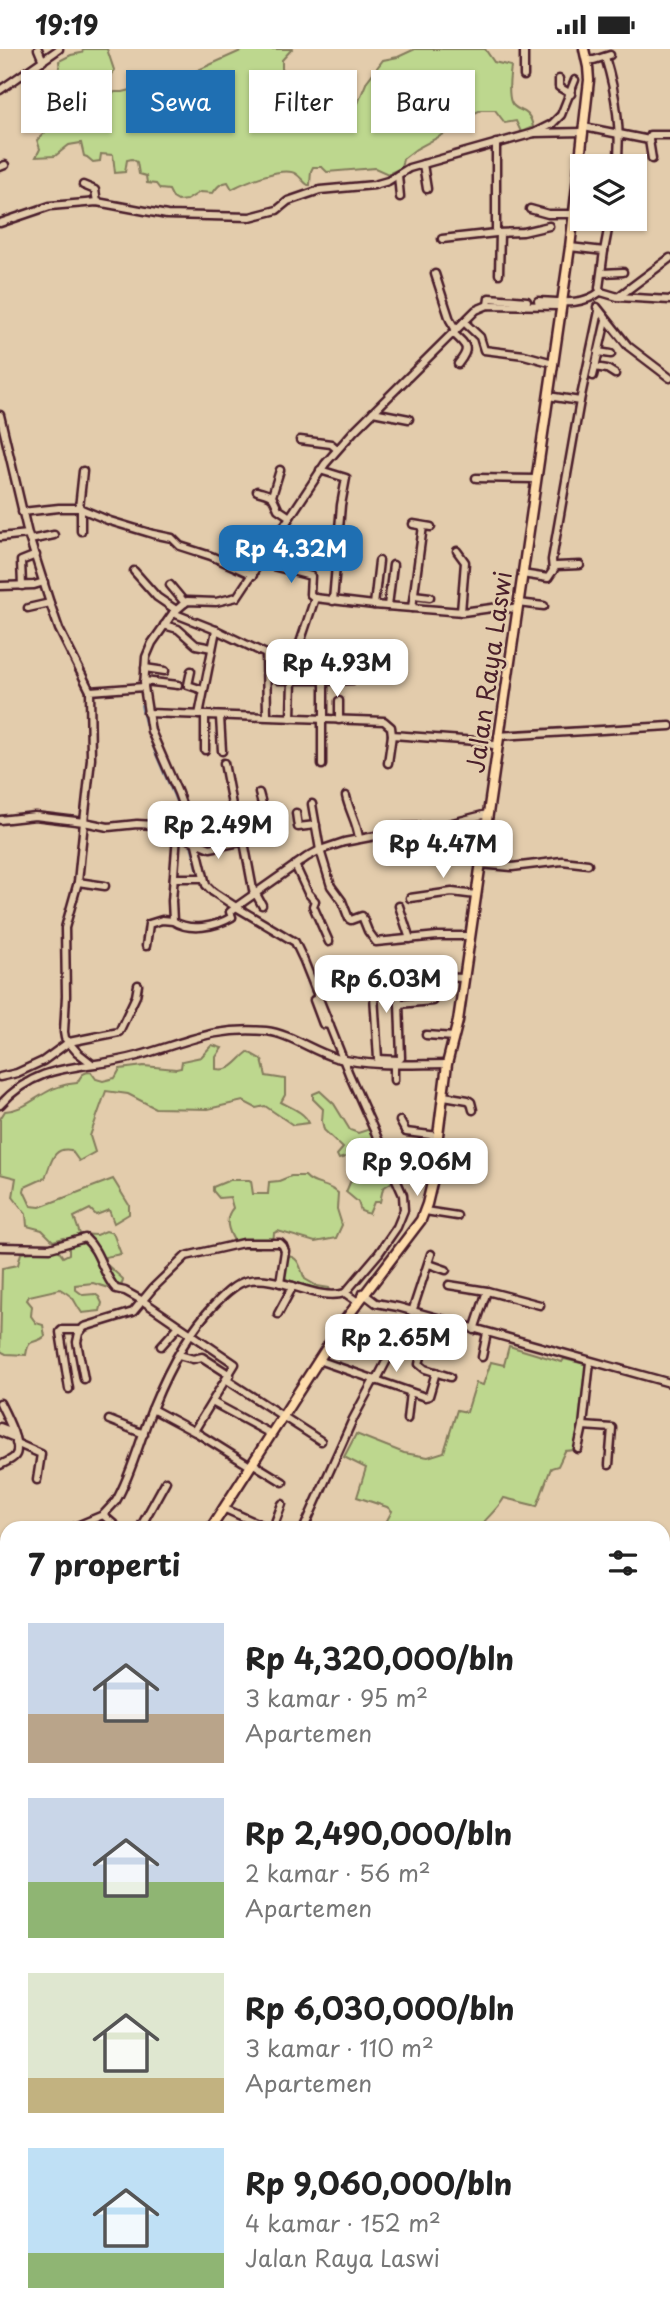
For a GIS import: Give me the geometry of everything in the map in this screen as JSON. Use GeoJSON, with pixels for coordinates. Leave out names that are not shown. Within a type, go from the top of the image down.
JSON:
{"type":"FeatureCollection","features":[{"type":"Feature","properties":{"kind":"main road","name":"Jalan Raya Laswi"},"geometry":{"type":"LineString","coordinates":[[581,154],[589,80],[584,49]]}},
{"type":"Feature","properties":{"kind":"main road","name":"Jalan Raya Laswi"},"geometry":{"type":"LineString","coordinates":[[215,1521],[363,1293],[409,1238],[425,1211],[470,936],[572,231]]}},
{"type":"Feature","properties":{"kind":"street"},"geometry":{"type":"LineString","coordinates":[[38,49],[43,61]]}},
{"type":"Feature","properties":{"kind":"street"},"geometry":{"type":"LineString","coordinates":[[0,90],[59,49]]}},
{"type":"Feature","properties":{"kind":"street"},"geometry":{"type":"LineString","coordinates":[[524,49],[524,76]]}},
{"type":"Feature","properties":{"kind":"street"},"geometry":{"type":"LineString","coordinates":[[587,60],[608,56],[616,98],[618,154]]}},
{"type":"Feature","properties":{"kind":"street"},"geometry":{"type":"LineString","coordinates":[[559,79],[559,87],[571,94]]}},
{"type":"Feature","properties":{"kind":"street"},"geometry":{"type":"LineString","coordinates":[[534,134],[552,124],[561,115],[575,80]]}},
{"type":"Feature","properties":{"kind":"street"},"geometry":{"type":"LineString","coordinates":[[0,223],[50,206],[97,202],[167,215],[248,217],[277,210],[288,201],[320,190],[359,188],[388,181],[410,168],[534,134],[584,130],[619,132],[649,140]]}},
{"type":"Feature","properties":{"kind":"street"},"geometry":{"type":"LineString","coordinates":[[652,159],[650,135],[670,135]]}},
{"type":"Feature","properties":{"kind":"street"},"geometry":{"type":"LineString","coordinates":[[496,143],[499,274]]}},
{"type":"Feature","properties":{"kind":"street"},"geometry":{"type":"LineString","coordinates":[[423,164],[427,188]]}},
{"type":"Feature","properties":{"kind":"street"},"geometry":{"type":"LineString","coordinates":[[398,175],[400,197]]}},
{"type":"Feature","properties":{"kind":"street"},"geometry":{"type":"LineString","coordinates":[[83,185],[95,190],[97,202]]}},
{"type":"Feature","properties":{"kind":"street"},"geometry":{"type":"LineString","coordinates":[[530,209],[548,214],[570,213]]}},
{"type":"Feature","properties":{"kind":"street"},"geometry":{"type":"LineString","coordinates":[[442,239],[529,231],[549,226]]}},
{"type":"Feature","properties":{"kind":"street"},"geometry":{"type":"LineString","coordinates":[[600,292],[608,231]]}},
{"type":"Feature","properties":{"kind":"street"},"geometry":{"type":"LineString","coordinates":[[570,247],[604,251]]}},
{"type":"Feature","properties":{"kind":"street"},"geometry":{"type":"LineString","coordinates":[[618,297],[670,258]]}},
{"type":"Feature","properties":{"kind":"street"},"geometry":{"type":"LineString","coordinates":[[602,273],[623,272]]}},
{"type":"Feature","properties":{"kind":"street"},"geometry":{"type":"LineString","coordinates":[[435,274],[450,320],[466,349],[458,364]]}},
{"type":"Feature","properties":{"kind":"street"},"geometry":{"type":"LineString","coordinates":[[323,1017],[295,942],[234,909],[201,878],[173,778],[151,731],[147,713],[142,685],[146,657],[152,643],[174,609],[185,603],[216,602],[237,597],[250,574],[261,563],[273,536],[290,517],[335,447],[478,309],[488,303],[562,304],[586,301],[600,292],[618,297],[670,300]]}},
{"type":"Feature","properties":{"kind":"street"},"geometry":{"type":"LineString","coordinates":[[524,303],[525,298],[544,297]]}},
{"type":"Feature","properties":{"kind":"street"},"geometry":{"type":"LineString","coordinates":[[553,571],[552,561],[598,309],[632,349],[670,377]]}},
{"type":"Feature","properties":{"kind":"street"},"geometry":{"type":"LineString","coordinates":[[593,376],[606,320]]}},
{"type":"Feature","properties":{"kind":"street"},"geometry":{"type":"LineString","coordinates":[[464,321],[480,337],[484,350],[524,355],[553,363]]}},
{"type":"Feature","properties":{"kind":"street"},"geometry":{"type":"LineString","coordinates":[[598,352],[611,355]]}},
{"type":"Feature","properties":{"kind":"street"},"geometry":{"type":"LineString","coordinates":[[595,367],[615,374]]}},
{"type":"Feature","properties":{"kind":"street"},"geometry":{"type":"LineString","coordinates":[[548,396],[580,401]]}},
{"type":"Feature","properties":{"kind":"street"},"geometry":{"type":"LineString","coordinates":[[373,412],[409,419]]}},
{"type":"Feature","properties":{"kind":"street"},"geometry":{"type":"LineString","coordinates":[[0,415],[22,512],[50,603],[59,629],[90,691],[91,759],[78,882],[66,919],[63,941],[65,1038],[91,1063]]}},
{"type":"Feature","properties":{"kind":"street"},"geometry":{"type":"LineString","coordinates":[[348,424],[354,431]]}},
{"type":"Feature","properties":{"kind":"street"},"geometry":{"type":"LineString","coordinates":[[300,440],[335,447]]}},
{"type":"Feature","properties":{"kind":"street"},"geometry":{"type":"LineString","coordinates":[[272,496],[280,470]]}},
{"type":"Feature","properties":{"kind":"street"},"geometry":{"type":"LineString","coordinates":[[320,470],[346,478],[341,505],[333,601]]}},
{"type":"Feature","properties":{"kind":"street"},"geometry":{"type":"LineString","coordinates":[[81,531],[83,471]]}},
{"type":"Feature","properties":{"kind":"street"},"geometry":{"type":"LineString","coordinates":[[476,478],[536,479]]}},
{"type":"Feature","properties":{"kind":"street"},"geometry":{"type":"LineString","coordinates":[[257,491],[276,499],[278,509],[290,517]]}},
{"type":"Feature","properties":{"kind":"street"},"geometry":{"type":"LineString","coordinates":[[22,512],[59,507],[80,509],[110,521],[173,538],[180,546],[211,556],[250,574]]}},
{"type":"Feature","properties":{"kind":"street"},"geometry":{"type":"LineString","coordinates":[[412,608],[427,526],[413,524]]}},
{"type":"Feature","properties":{"kind":"street"},"geometry":{"type":"LineString","coordinates":[[0,537],[54,535]]}},
{"type":"Feature","properties":{"kind":"street"},"geometry":{"type":"LineString","coordinates":[[457,551],[465,562],[461,612]]}},
{"type":"Feature","properties":{"kind":"street"},"geometry":{"type":"LineString","coordinates":[[22,586],[21,561],[36,555]]}},
{"type":"Feature","properties":{"kind":"street"},"geometry":{"type":"LineString","coordinates":[[374,605],[379,561]]}},
{"type":"Feature","properties":{"kind":"street"},"geometry":{"type":"LineString","coordinates":[[261,563],[311,576],[310,594],[315,598],[333,601],[461,612],[544,605]]}},
{"type":"Feature","properties":{"kind":"street"},"geometry":{"type":"LineString","coordinates":[[388,606],[393,565]]}},
{"type":"Feature","properties":{"kind":"street"},"geometry":{"type":"LineString","coordinates":[[522,574],[548,578],[558,566],[580,565]]}},
{"type":"Feature","properties":{"kind":"street"},"geometry":{"type":"LineString","coordinates":[[134,571],[157,597],[174,609],[266,654],[279,656],[296,655],[315,598]]}},
{"type":"Feature","properties":{"kind":"street"},"geometry":{"type":"LineString","coordinates":[[0,586],[44,582]]}},
{"type":"Feature","properties":{"kind":"street"},"geometry":{"type":"LineString","coordinates":[[170,585],[185,603]]}},
{"type":"Feature","properties":{"kind":"street"},"geometry":{"type":"LineString","coordinates":[[414,595],[430,597]]}},
{"type":"Feature","properties":{"kind":"street"},"geometry":{"type":"LineString","coordinates":[[28,608],[50,603]]}},
{"type":"Feature","properties":{"kind":"street"},"geometry":{"type":"LineString","coordinates":[[164,625],[178,629],[195,648],[212,648]]}},
{"type":"Feature","properties":{"kind":"street"},"geometry":{"type":"LineString","coordinates":[[205,750],[203,689],[216,630]]}},
{"type":"Feature","properties":{"kind":"street"},"geometry":{"type":"LineString","coordinates":[[266,654],[267,716]]}},
{"type":"Feature","properties":{"kind":"street"},"geometry":{"type":"LineString","coordinates":[[315,680],[316,661]]}},
{"type":"Feature","properties":{"kind":"street"},"geometry":{"type":"LineString","coordinates":[[145,668],[165,671]]}},
{"type":"Feature","properties":{"kind":"street"},"geometry":{"type":"LineString","coordinates":[[191,671],[188,685],[203,689]]}},
{"type":"Feature","properties":{"kind":"street"},"geometry":{"type":"LineString","coordinates":[[279,680],[353,680]]}},
{"type":"Feature","properties":{"kind":"street"},"geometry":{"type":"LineString","coordinates":[[292,680],[292,717]]}},
{"type":"Feature","properties":{"kind":"street"},"geometry":{"type":"LineString","coordinates":[[322,765],[324,681]]}},
{"type":"Feature","properties":{"kind":"street"},"geometry":{"type":"LineString","coordinates":[[90,691],[142,685],[178,685]]}},
{"type":"Feature","properties":{"kind":"street"},"geometry":{"type":"LineString","coordinates":[[339,701],[339,720]]}},
{"type":"Feature","properties":{"kind":"street"},"geometry":{"type":"LineString","coordinates":[[147,713],[386,722],[391,727],[392,734],[388,763]]}},
{"type":"Feature","properties":{"kind":"street"},"geometry":{"type":"LineString","coordinates":[[220,717],[222,751]]}},
{"type":"Feature","properties":{"kind":"street"},"geometry":{"type":"LineString","coordinates":[[392,734],[498,741],[670,726]]}},
{"type":"Feature","properties":{"kind":"street"},"geometry":{"type":"LineString","coordinates":[[224,763],[241,842],[246,847],[255,895],[262,905]]}},
{"type":"Feature","properties":{"kind":"street"},"geometry":{"type":"LineString","coordinates":[[0,820],[35,816],[108,827],[146,824],[210,848],[267,836],[259,793]]}},
{"type":"Feature","properties":{"kind":"street"},"geometry":{"type":"LineString","coordinates":[[346,796],[359,839]]}},
{"type":"Feature","properties":{"kind":"street"},"geometry":{"type":"LineString","coordinates":[[312,804],[320,850],[331,886],[342,901],[349,919],[362,916],[376,942],[470,936]]}},
{"type":"Feature","properties":{"kind":"street"},"geometry":{"type":"LineString","coordinates":[[296,813],[298,827],[316,825]]}},
{"type":"Feature","properties":{"kind":"street"},"geometry":{"type":"LineString","coordinates":[[146,946],[149,924],[162,919],[185,927],[215,925],[232,917],[234,909],[320,850],[404,827],[441,826],[487,814]]}},
{"type":"Feature","properties":{"kind":"street"},"geometry":{"type":"LineString","coordinates":[[173,921],[177,835]]}},
{"type":"Feature","properties":{"kind":"street"},"geometry":{"type":"LineString","coordinates":[[480,864],[512,867],[562,861],[588,864]]}},
{"type":"Feature","properties":{"kind":"street"},"geometry":{"type":"LineString","coordinates":[[295,865],[308,893],[315,901],[313,906],[329,942]]}},
{"type":"Feature","properties":{"kind":"street"},"geometry":{"type":"LineString","coordinates":[[174,878],[201,878]]}},
{"type":"Feature","properties":{"kind":"street"},"geometry":{"type":"LineString","coordinates":[[78,882],[105,886]]}},
{"type":"Feature","properties":{"kind":"street"},"geometry":{"type":"LineString","coordinates":[[410,898],[452,892],[476,895]]}},
{"type":"Feature","properties":{"kind":"street"},"geometry":{"type":"LineString","coordinates":[[398,907],[410,939]]}},
{"type":"Feature","properties":{"kind":"street"},"geometry":{"type":"LineString","coordinates":[[398,975],[401,1058],[380,1060],[371,980],[363,962],[344,967],[349,986],[371,980],[398,975],[463,978]]}},
{"type":"Feature","properties":{"kind":"street"},"geometry":{"type":"LineString","coordinates":[[400,1003],[432,1001],[434,977]]}},
{"type":"Feature","properties":{"kind":"street"},"geometry":{"type":"LineString","coordinates":[[0,1077],[17,1073],[43,1061],[69,1042],[119,1032],[136,996],[138,985]]}},
{"type":"Feature","properties":{"kind":"street"},"geometry":{"type":"LineString","coordinates":[[89,1521],[103,1515],[121,1493],[152,1409],[190,1335],[208,1311],[241,1283],[254,1280],[280,1283],[333,1296],[345,1293],[392,1236],[401,1218],[404,1204],[397,1177],[338,1058],[330,1025],[314,1000]]}},
{"type":"Feature","properties":{"kind":"street"},"geometry":{"type":"LineString","coordinates":[[0,1105],[15,1090],[38,1076],[91,1063],[137,1056],[212,1032],[231,1030],[273,1032],[338,1058],[394,1065],[447,1064]]}},
{"type":"Feature","properties":{"kind":"street"},"geometry":{"type":"LineString","coordinates":[[426,1035],[454,1037]]}},
{"type":"Feature","properties":{"kind":"street"},"geometry":{"type":"LineString","coordinates":[[394,1065],[394,1080]]}},
{"type":"Feature","properties":{"kind":"street"},"geometry":{"type":"LineString","coordinates":[[444,1096],[468,1100],[473,1110]]}},
{"type":"Feature","properties":{"kind":"street"},"geometry":{"type":"LineString","coordinates":[[400,1121],[406,1132],[438,1136]]}},
{"type":"Feature","properties":{"kind":"street"},"geometry":{"type":"LineString","coordinates":[[436,1152],[458,1157]]}},
{"type":"Feature","properties":{"kind":"street"},"geometry":{"type":"LineString","coordinates":[[421,1173],[433,1175]]}},
{"type":"Feature","properties":{"kind":"street"},"geometry":{"type":"LineString","coordinates":[[425,1211],[457,1216]]}},
{"type":"Feature","properties":{"kind":"street"},"geometry":{"type":"LineString","coordinates":[[0,1247],[50,1248],[84,1237],[97,1252],[113,1286],[143,1301],[235,1364],[195,1432]]}},
{"type":"Feature","properties":{"kind":"street"},"geometry":{"type":"LineString","coordinates":[[69,1389],[60,1345],[60,1331],[81,1330],[90,1324],[131,1313],[186,1256],[216,1247],[243,1243],[277,1243],[283,1245],[285,1251],[280,1283]]}},
{"type":"Feature","properties":{"kind":"street"},"geometry":{"type":"LineString","coordinates":[[412,1312],[431,1254]]}},
{"type":"Feature","properties":{"kind":"street"},"geometry":{"type":"LineString","coordinates":[[429,1264],[446,1270]]}},
{"type":"Feature","properties":{"kind":"street"},"geometry":{"type":"LineString","coordinates":[[449,1285],[487,1291],[540,1305]]}},
{"type":"Feature","properties":{"kind":"street"},"geometry":{"type":"LineString","coordinates":[[278,1314],[293,1286]]}},
{"type":"Feature","properties":{"kind":"street"},"geometry":{"type":"LineString","coordinates":[[474,1330],[487,1291]]}},
{"type":"Feature","properties":{"kind":"street"},"geometry":{"type":"LineString","coordinates":[[345,1293],[358,1302]]}},
{"type":"Feature","properties":{"kind":"street"},"geometry":{"type":"LineString","coordinates":[[363,1293],[376,1303],[670,1383]]}},
{"type":"Feature","properties":{"kind":"street"},"geometry":{"type":"LineString","coordinates":[[432,1317],[419,1364],[450,1377]]}},
{"type":"Feature","properties":{"kind":"street"},"geometry":{"type":"LineString","coordinates":[[161,1346],[178,1327]]}},
{"type":"Feature","properties":{"kind":"street"},"geometry":{"type":"LineString","coordinates":[[81,1330],[77,1342],[84,1379]]}},
{"type":"Feature","properties":{"kind":"street"},"geometry":{"type":"LineString","coordinates":[[482,1357],[486,1333]]}},
{"type":"Feature","properties":{"kind":"street"},"geometry":{"type":"LineString","coordinates":[[179,1355],[192,1359],[202,1357],[282,1417],[321,1441]]}},
{"type":"Feature","properties":{"kind":"street"},"geometry":{"type":"LineString","coordinates":[[307,1521],[353,1419],[388,1358]]}},
{"type":"Feature","properties":{"kind":"street"},"geometry":{"type":"LineString","coordinates":[[318,1360],[428,1397],[436,1372]]}},
{"type":"Feature","properties":{"kind":"street"},"geometry":{"type":"LineString","coordinates":[[578,1449],[590,1362]]}},
{"type":"Feature","properties":{"kind":"street"},"geometry":{"type":"LineString","coordinates":[[407,1419],[410,1392]]}},
{"type":"Feature","properties":{"kind":"street"},"geometry":{"type":"LineString","coordinates":[[212,1402],[271,1434]]}},
{"type":"Feature","properties":{"kind":"street"},"geometry":{"type":"LineString","coordinates":[[0,1403],[14,1438],[16,1456],[0,1465]]}},
{"type":"Feature","properties":{"kind":"street"},"geometry":{"type":"LineString","coordinates":[[152,1409],[283,1482]]}},
{"type":"Feature","properties":{"kind":"street"},"geometry":{"type":"LineString","coordinates":[[109,1420],[144,1434]]}},
{"type":"Feature","properties":{"kind":"street"},"geometry":{"type":"LineString","coordinates":[[583,1426],[621,1429]]}},
{"type":"Feature","properties":{"kind":"street"},"geometry":{"type":"LineString","coordinates":[[0,1427],[14,1438]]}},
{"type":"Feature","properties":{"kind":"street"},"geometry":{"type":"LineString","coordinates":[[609,1465],[612,1428]]}},
{"type":"Feature","properties":{"kind":"street"},"geometry":{"type":"LineString","coordinates":[[0,1432],[41,1454],[37,1480]]}},
{"type":"Feature","properties":{"kind":"street"},"geometry":{"type":"LineString","coordinates":[[144,1521],[166,1481]]}},
{"type":"Feature","properties":{"kind":"street"},"geometry":{"type":"LineString","coordinates":[[276,1521],[282,1504]]}},
{"type":"Feature","properties":{"kind":"street"},"geometry":{"type":"LineString","coordinates":[[223,1509],[251,1521]]}},
{"type":"Feature","properties":{"kind":"street"},"geometry":{"type":"LineString","coordinates":[[103,1515],[110,1521]]}},
{"type":"Feature","properties":{"kind":"green space"},"geometry":{"type":"Polygon","coordinates":[[[84,49],[107,49],[114,70],[112,75],[112,70],[60,70],[59,61],[81,53],[84,49]]]}},
{"type":"Feature","properties":{"kind":"green space"},"geometry":{"type":"Polygon","coordinates":[[[245,49],[292,49],[282,60],[283,70],[249,70],[249,133],[357,133],[357,104],[371,76],[371,133],[446,133],[416,149],[403,159],[401,168],[388,174],[375,168],[327,172],[322,167],[313,167],[310,185],[296,174],[282,172],[232,189],[228,182],[213,193],[200,192],[187,200],[178,201],[169,190],[147,183],[146,176],[139,174],[137,162],[132,159],[127,160],[125,172],[115,173],[113,155],[101,154],[100,161],[93,162],[84,156],[81,143],[69,145],[55,156],[36,157],[40,149],[37,140],[44,133],[112,133],[112,94],[126,91],[126,133],[235,133],[235,70],[198,70],[245,49]]]}},
{"type":"Feature","properties":{"kind":"green space"},"geometry":{"type":"Polygon","coordinates":[[[415,49],[485,49],[494,62],[511,66],[511,102],[529,115],[533,127],[521,132],[516,121],[505,123],[495,110],[475,113],[475,70],[375,70],[383,60],[415,49]]]}},
{"type":"Feature","properties":{"kind":"green space"},"geometry":{"type":"Polygon","coordinates":[[[212,1045],[222,1048],[216,1057],[216,1069],[231,1067],[248,1052],[262,1060],[266,1076],[285,1079],[285,1095],[281,1102],[301,1113],[309,1123],[293,1125],[265,1106],[256,1108],[243,1101],[208,1109],[155,1108],[128,1094],[106,1091],[90,1136],[95,1152],[79,1161],[71,1150],[60,1151],[53,1158],[45,1178],[25,1187],[24,1191],[31,1206],[40,1207],[113,1179],[129,1205],[129,1214],[114,1223],[109,1210],[96,1215],[90,1209],[74,1217],[80,1234],[96,1235],[106,1231],[113,1233],[121,1254],[105,1257],[105,1263],[123,1279],[122,1284],[112,1289],[93,1283],[75,1285],[75,1289],[83,1295],[95,1294],[99,1297],[102,1303],[100,1311],[82,1313],[72,1297],[60,1289],[29,1296],[27,1300],[32,1306],[31,1316],[36,1323],[43,1325],[45,1336],[29,1345],[26,1355],[0,1351],[2,1268],[18,1265],[21,1253],[58,1250],[63,1257],[69,1254],[64,1238],[53,1241],[42,1230],[27,1226],[26,1214],[13,1197],[16,1178],[0,1174],[0,1119],[5,1111],[21,1107],[56,1087],[77,1083],[86,1073],[91,1072],[96,1079],[103,1081],[115,1078],[120,1069],[144,1066],[181,1068],[182,1061],[201,1057],[212,1045]]]}},
{"type":"Feature","properties":{"kind":"green space"},"geometry":{"type":"Polygon","coordinates":[[[320,1091],[334,1104],[350,1130],[358,1133],[370,1129],[373,1139],[367,1142],[367,1148],[372,1157],[381,1154],[392,1175],[392,1182],[383,1188],[380,1202],[374,1202],[369,1214],[361,1211],[358,1202],[346,1192],[351,1180],[355,1178],[357,1166],[363,1162],[362,1157],[354,1154],[339,1159],[337,1155],[343,1148],[324,1130],[323,1109],[313,1099],[313,1094],[320,1091]]]}},
{"type":"Feature","properties":{"kind":"green space"},"geometry":{"type":"Polygon","coordinates":[[[291,1176],[305,1176],[338,1193],[337,1209],[342,1225],[336,1238],[315,1242],[278,1231],[274,1233],[273,1243],[262,1243],[259,1248],[240,1248],[233,1239],[228,1223],[233,1208],[230,1197],[219,1198],[213,1187],[230,1180],[249,1180],[253,1194],[268,1194],[269,1182],[291,1176]]]}},
{"type":"Feature","properties":{"kind":"green space"},"geometry":{"type":"Polygon","coordinates":[[[286,1256],[297,1261],[305,1279],[317,1286],[329,1288],[332,1293],[282,1276],[286,1256]]]}},
{"type":"Feature","properties":{"kind":"green space"},"geometry":{"type":"Polygon","coordinates":[[[509,1346],[562,1362],[564,1359],[589,1365],[583,1423],[575,1450],[565,1451],[558,1466],[551,1468],[537,1506],[504,1498],[485,1521],[387,1521],[392,1511],[357,1497],[366,1468],[344,1457],[356,1434],[404,1453],[428,1457],[444,1452],[457,1410],[467,1412],[476,1383],[483,1385],[491,1362],[504,1365],[509,1346]]]}},
{"type":"Feature","properties":{"kind":"waterway"},"geometry":{"type":"LineString","coordinates":[[141,705],[150,738],[188,836]]}},
{"type":"Feature","properties":{"kind":"waterway"},"geometry":{"type":"LineString","coordinates":[[190,841],[199,876]]}},
{"type":"Feature","properties":{"kind":"waterway"},"geometry":{"type":"LineString","coordinates":[[201,882],[209,894],[230,908]]}},
{"type":"Feature","properties":{"kind":"waterway"},"geometry":{"type":"LineString","coordinates":[[234,911],[261,926]]}}]}
